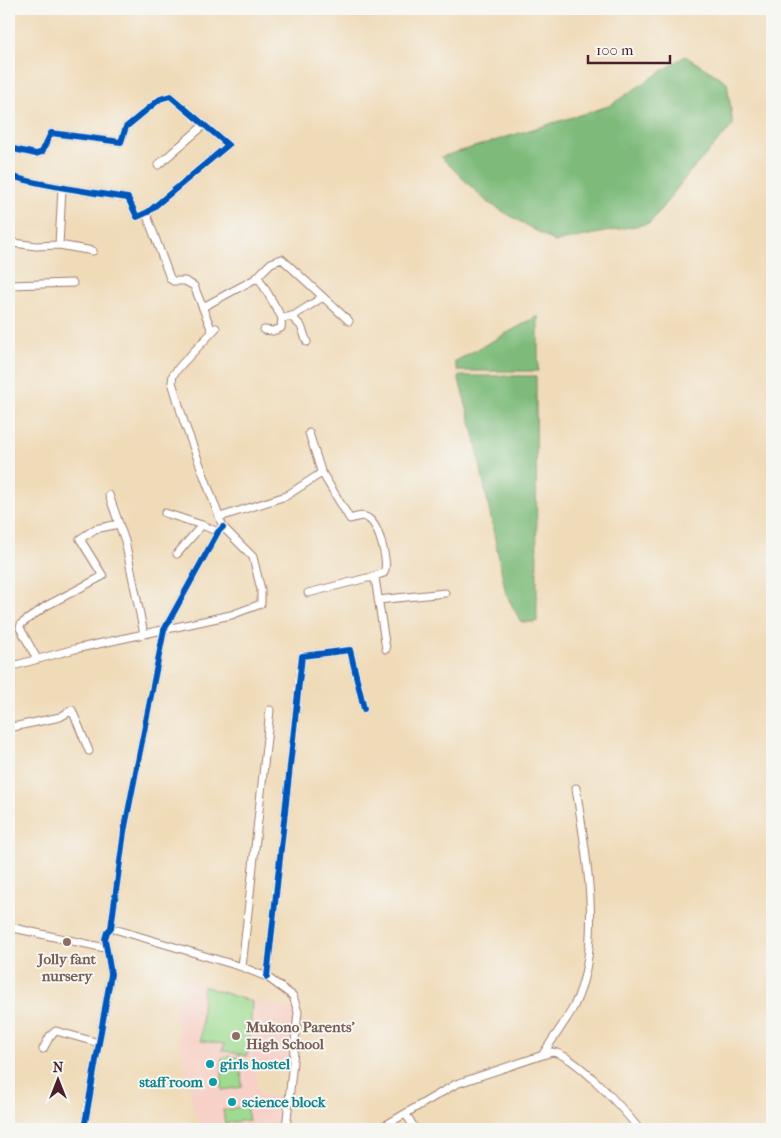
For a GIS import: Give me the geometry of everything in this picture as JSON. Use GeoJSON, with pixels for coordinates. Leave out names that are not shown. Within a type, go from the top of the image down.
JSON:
{"type":"FeatureCollection","features":[{"type":"Feature","properties":{"kind":"street"},"geometry":{"type":"LineString","coordinates":[[9,148],[36,154],[42,152],[51,133],[121,142],[126,127],[164,97],[170,96],[228,145],[146,213],[137,217],[128,198],[76,188],[62,189],[55,184],[18,179],[9,174]]}},
{"type":"Feature","properties":{"kind":"street"},"geometry":{"type":"LineString","coordinates":[[158,166],[204,126]]}},
{"type":"Feature","properties":{"kind":"street"},"geometry":{"type":"LineString","coordinates":[[58,245],[62,189]]}},
{"type":"Feature","properties":{"kind":"street"},"geometry":{"type":"LineString","coordinates":[[84,1129],[111,974],[105,948],[105,939],[107,932],[112,928],[124,832],[164,630],[220,529],[220,517],[184,422],[172,382],[174,375],[181,365],[214,329],[202,307],[194,286],[189,282],[173,281],[170,278],[146,213]]}},
{"type":"Feature","properties":{"kind":"street"},"geometry":{"type":"LineString","coordinates":[[14,243],[36,246],[58,245],[93,251]]}},
{"type":"Feature","properties":{"kind":"street"},"geometry":{"type":"LineString","coordinates":[[202,307],[254,279],[271,263],[282,260],[349,321]]}},
{"type":"Feature","properties":{"kind":"street"},"geometry":{"type":"LineString","coordinates":[[254,279],[260,280],[265,286],[282,318],[281,328],[278,330],[264,330]]}},
{"type":"Feature","properties":{"kind":"street"},"geometry":{"type":"LineString","coordinates":[[9,285],[73,283]]}},
{"type":"Feature","properties":{"kind":"street"},"geometry":{"type":"LineString","coordinates":[[282,318],[291,316],[323,297]]}},
{"type":"Feature","properties":{"kind":"street"},"geometry":{"type":"LineString","coordinates":[[291,316],[301,326],[308,342]]}},
{"type":"Feature","properties":{"kind":"street"},"geometry":{"type":"LineString","coordinates":[[308,593],[372,577],[384,573],[387,568],[386,558],[373,524],[369,518],[361,516],[350,519],[321,471],[309,433]]}},
{"type":"Feature","properties":{"kind":"street"},"geometry":{"type":"LineString","coordinates":[[220,517],[286,496],[321,471]]}},
{"type":"Feature","properties":{"kind":"street"},"geometry":{"type":"LineString","coordinates":[[110,495],[125,541],[144,634]]}},
{"type":"Feature","properties":{"kind":"street"},"geometry":{"type":"LineString","coordinates":[[9,667],[231,615],[261,604],[261,590],[254,557],[220,529],[165,513]]}},
{"type":"Feature","properties":{"kind":"street"},"geometry":{"type":"LineString","coordinates":[[37,659],[20,628],[21,624],[46,606],[102,576],[80,539],[95,529],[119,524]]}},
{"type":"Feature","properties":{"kind":"street"},"geometry":{"type":"LineString","coordinates":[[178,554],[202,525]]}},
{"type":"Feature","properties":{"kind":"street"},"geometry":{"type":"LineString","coordinates":[[372,577],[375,578],[386,649]]}},
{"type":"Feature","properties":{"kind":"street"},"geometry":{"type":"LineString","coordinates":[[378,600],[445,593]]}},
{"type":"Feature","properties":{"kind":"street"},"geometry":{"type":"LineString","coordinates":[[267,977],[302,656],[350,650],[364,709]]}},
{"type":"Feature","properties":{"kind":"street"},"geometry":{"type":"LineString","coordinates":[[9,722],[13,727],[19,726],[38,720],[60,717],[72,710],[89,750]]}},
{"type":"Feature","properties":{"kind":"street"},"geometry":{"type":"LineString","coordinates":[[242,967],[270,710]]}},
{"type":"Feature","properties":{"kind":"street"},"geometry":{"type":"LineString","coordinates":[[542,1054],[574,1006],[584,978],[589,946],[589,880],[576,788]]}},
{"type":"Feature","properties":{"kind":"street"},"geometry":{"type":"LineString","coordinates":[[9,927],[105,948]]}},
{"type":"Feature","properties":{"kind":"street"},"geometry":{"type":"LineString","coordinates":[[112,928],[242,967],[267,977],[293,996],[298,1012],[286,1129]]}},
{"type":"Feature","properties":{"kind":"street"},"geometry":{"type":"LineString","coordinates":[[44,1049],[50,1036],[56,1031],[99,1043]]}},
{"type":"Feature","properties":{"kind":"street"},"geometry":{"type":"LineString","coordinates":[[379,1129],[456,1084],[552,1052],[562,1054],[610,1095],[639,1129]]}},
{"type":"Feature","properties":{"kind":"street"},"geometry":{"type":"LineString","coordinates":[[406,1114],[415,1129]]}},
{"type":"Feature","properties":{"kind":"shaded area","name":"Mukono Parents' High School"},"geometry":{"type":"Polygon","coordinates":[[[191,980],[244,998],[295,1010],[289,1073],[245,1061],[245,1070],[256,1070],[259,1095],[285,1097],[282,1129],[201,1129],[191,1098],[174,1011],[191,980]]]}},
{"type":"Feature","properties":{"kind":"green space"},"geometry":{"type":"Polygon","coordinates":[[[685,56],[727,82],[733,125],[689,173],[650,223],[555,242],[487,202],[441,157],[609,106],[685,56]]]}},
{"type":"Feature","properties":{"kind":"green space"},"geometry":{"type":"Polygon","coordinates":[[[538,316],[538,371],[458,371],[454,362],[538,316]]]}},
{"type":"Feature","properties":{"kind":"green space"},"geometry":{"type":"Polygon","coordinates":[[[458,376],[536,376],[537,622],[521,622],[506,594],[474,434],[458,376]]]}},
{"type":"Feature","properties":{"kind":"green space"},"geometry":{"type":"Polygon","coordinates":[[[203,986],[252,1002],[249,1051],[246,1056],[222,1050],[225,1044],[201,1041],[203,986]]]}},
{"type":"Feature","properties":{"kind":"green space"},"geometry":{"type":"Polygon","coordinates":[[[229,1056],[240,1058],[242,1087],[222,1090],[222,1058],[229,1056]]]}},
{"type":"Feature","properties":{"kind":"green space"},"geometry":{"type":"Polygon","coordinates":[[[246,1106],[249,1120],[225,1123],[223,1110],[246,1106]]]}},
{"type":"Feature","properties":{"kind":"cycle path"},"geometry":{"type":"LineString","coordinates":[[9,148],[36,154],[42,152],[51,133],[121,142],[126,127],[160,99],[170,96],[228,145],[148,212],[137,217],[128,198],[28,181],[9,174]]}},
{"type":"Feature","properties":{"kind":"cycle path"},"geometry":{"type":"LineString","coordinates":[[84,1129],[111,974],[105,939],[107,932],[111,928],[124,832],[164,630],[218,532],[223,527]]}},
{"type":"Feature","properties":{"kind":"cycle path"},"geometry":{"type":"LineString","coordinates":[[267,977],[302,656],[350,650],[364,709]]}},
{"type":"Feature","properties":{"kind":"place","name":"Jolly fant nursery"},"geometry":{"type":"Point","coordinates":[67,942]}},
{"type":"Feature","properties":{"kind":"place","name":"Mukono Parents' High School"},"geometry":{"type":"Point","coordinates":[236,1036]}},
{"type":"Feature","properties":{"kind":"place","name":"girls hostel"},"geometry":{"type":"Point","coordinates":[210,1064]}},
{"type":"Feature","properties":{"kind":"place","name":"staff room"},"geometry":{"type":"Point","coordinates":[213,1082]}},
{"type":"Feature","properties":{"kind":"place","name":"science block"},"geometry":{"type":"Point","coordinates":[232,1102]}}]}
